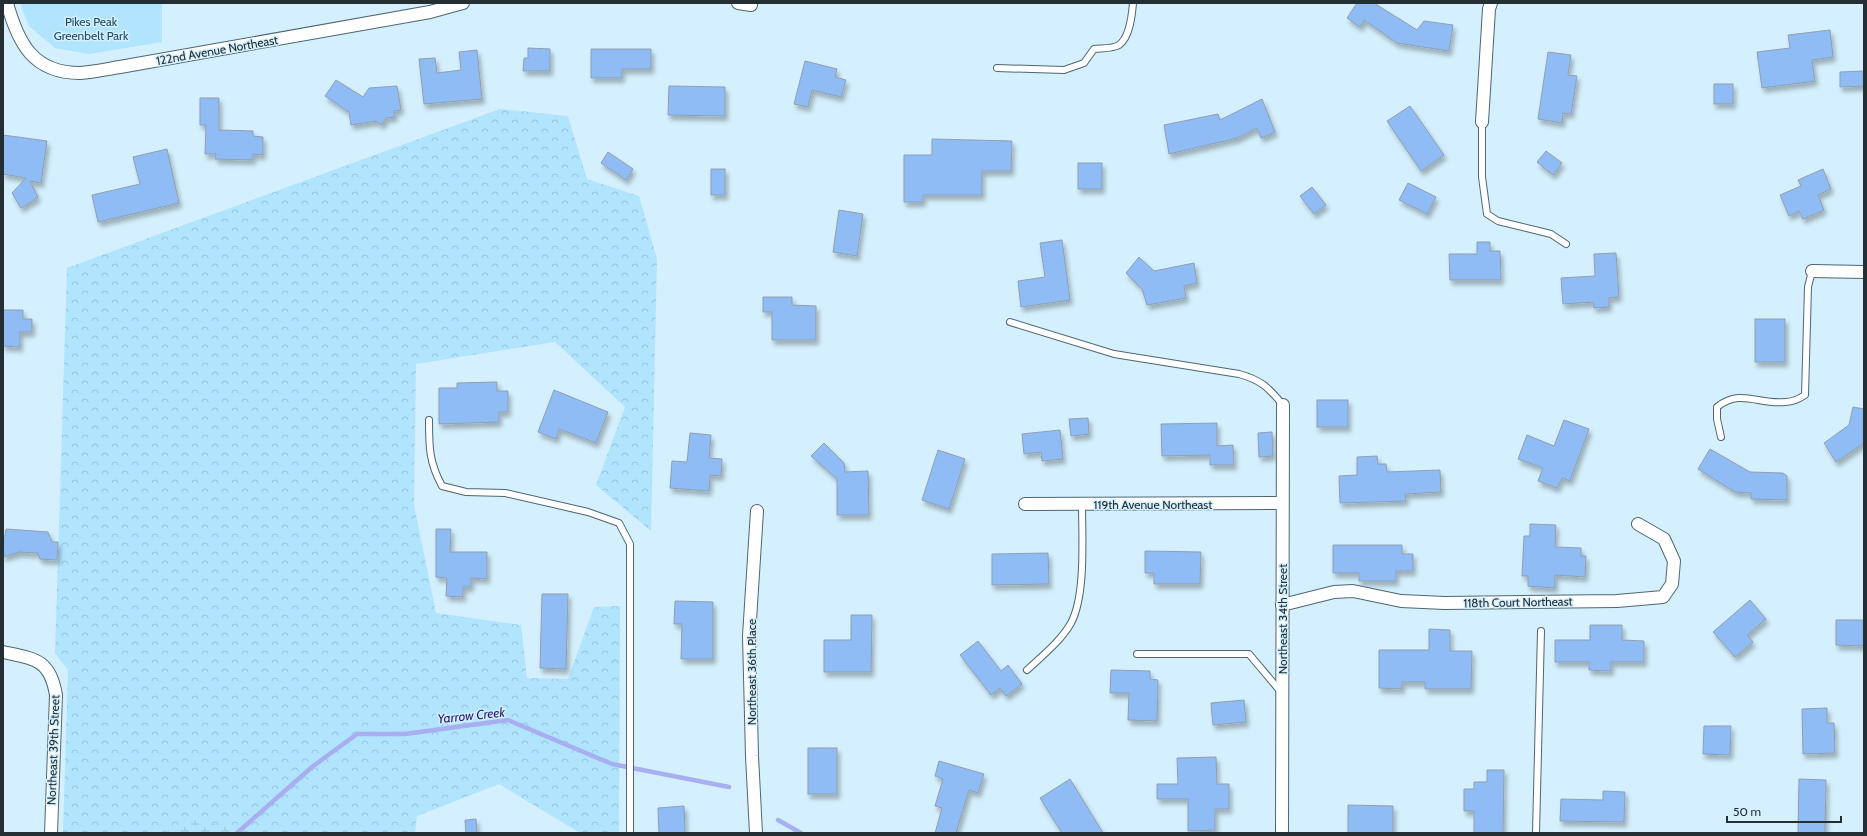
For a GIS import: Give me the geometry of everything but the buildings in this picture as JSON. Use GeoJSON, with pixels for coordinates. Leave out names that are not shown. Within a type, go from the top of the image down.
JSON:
{"type":"FeatureCollection","features":[{"type":"Feature","properties":{"kind":"street","name":"122nd Avenue Northeast"},"geometry":{"type":"LineString","coordinates":[[7,3],[14,29],[30,53],[39,62],[49,68],[80,73],[422,13],[463,3]]}},
{"type":"Feature","properties":{"kind":"street"},"geometry":{"type":"LineString","coordinates":[[738,3],[751,5]]}},
{"type":"Feature","properties":{"kind":"street"},"geometry":{"type":"LineString","coordinates":[[1482,122],[1489,9],[1491,3]]}},
{"type":"Feature","properties":{"kind":"street"},"geometry":{"type":"LineString","coordinates":[[1812,271],[1864,272]]}},
{"type":"Feature","properties":{"kind":"street","name":"Northeast 34th Street"},"geometry":{"type":"LineString","coordinates":[[1282,833],[1283,404]]}},
{"type":"Feature","properties":{"kind":"street","name":"119th Avenue Northeast"},"geometry":{"type":"LineString","coordinates":[[1024,504],[1282,503]]}},
{"type":"Feature","properties":{"kind":"street","name":"Northeast 36th Place"},"geometry":{"type":"LineString","coordinates":[[756,833],[752,756],[749,636],[757,511]]}},
{"type":"Feature","properties":{"kind":"street","name":"118th Court Northeast"},"geometry":{"type":"LineString","coordinates":[[1282,605],[1334,592],[1353,591],[1401,602],[1445,603],[1617,602],[1663,596],[1672,584],[1674,561],[1664,539],[1638,524]]}},
{"type":"Feature","properties":{"kind":"street","name":"Northeast 39th Street"},"geometry":{"type":"LineString","coordinates":[[3,652],[29,657],[43,664],[54,679],[56,695],[51,833]]}},
{"type":"Feature","properties":{"kind":"lane"},"geometry":{"type":"LineString","coordinates":[[997,68],[1064,70],[1084,63],[1094,49],[1118,45],[1124,39],[1128,31],[1132,3]]}},
{"type":"Feature","properties":{"kind":"lane"},"geometry":{"type":"LineString","coordinates":[[1482,122],[1482,177],[1487,214],[1498,221],[1551,234],[1566,244]]}},
{"type":"Feature","properties":{"kind":"lane"},"geometry":{"type":"LineString","coordinates":[[1721,437],[1717,419],[1717,407],[1726,400],[1738,397],[1784,403],[1794,401],[1805,396],[1808,287],[1812,271]]}},
{"type":"Feature","properties":{"kind":"lane"},"geometry":{"type":"LineString","coordinates":[[1010,322],[1114,354],[1239,374],[1256,379],[1271,390],[1283,404]]}},
{"type":"Feature","properties":{"kind":"lane"},"geometry":{"type":"LineString","coordinates":[[429,420],[429,454],[434,472],[442,486],[466,492],[505,493],[588,512],[619,523],[630,544],[630,833]]}},
{"type":"Feature","properties":{"kind":"lane"},"geometry":{"type":"LineString","coordinates":[[1026,670],[1061,636],[1070,623],[1075,611],[1080,582],[1082,504]]}},
{"type":"Feature","properties":{"kind":"lane"},"geometry":{"type":"LineString","coordinates":[[1536,833],[1541,631]]}},
{"type":"Feature","properties":{"kind":"lane"},"geometry":{"type":"LineString","coordinates":[[1137,654],[1249,654],[1282,693]]}},
{"type":"Feature","properties":{"kind":"green space","name":"Pikes Peak Greenbelt Park"},"geometry":{"type":"Polygon","coordinates":[[[20,3],[162,3],[162,42],[89,54],[55,48],[29,26],[20,3]]]}},
{"type":"Feature","properties":{"kind":"green space"},"geometry":{"type":"Polygon","coordinates":[[[500,109],[568,116],[587,179],[639,196],[657,259],[651,531],[596,485],[625,407],[555,342],[416,364],[414,505],[436,613],[521,625],[527,678],[568,679],[594,607],[620,606],[619,833],[580,833],[499,784],[417,816],[415,833],[63,833],[68,670],[55,653],[67,268],[500,109]]]}},
{"type":"Feature","properties":{"kind":"green space"},"geometry":{"type":"Polygon","coordinates":[[[189,819],[239,829],[239,833],[163,833],[189,819]]]}},
{"type":"Feature","properties":{"kind":"waterway","name":"Yarrow Creek"},"geometry":{"type":"LineString","coordinates":[[237,833],[312,767],[357,734],[405,734],[508,720],[612,764],[729,787]]}},
{"type":"Feature","properties":{"kind":"waterway","name":"Yarrow Creek"},"geometry":{"type":"LineString","coordinates":[[778,820],[801,833]]}}]}
